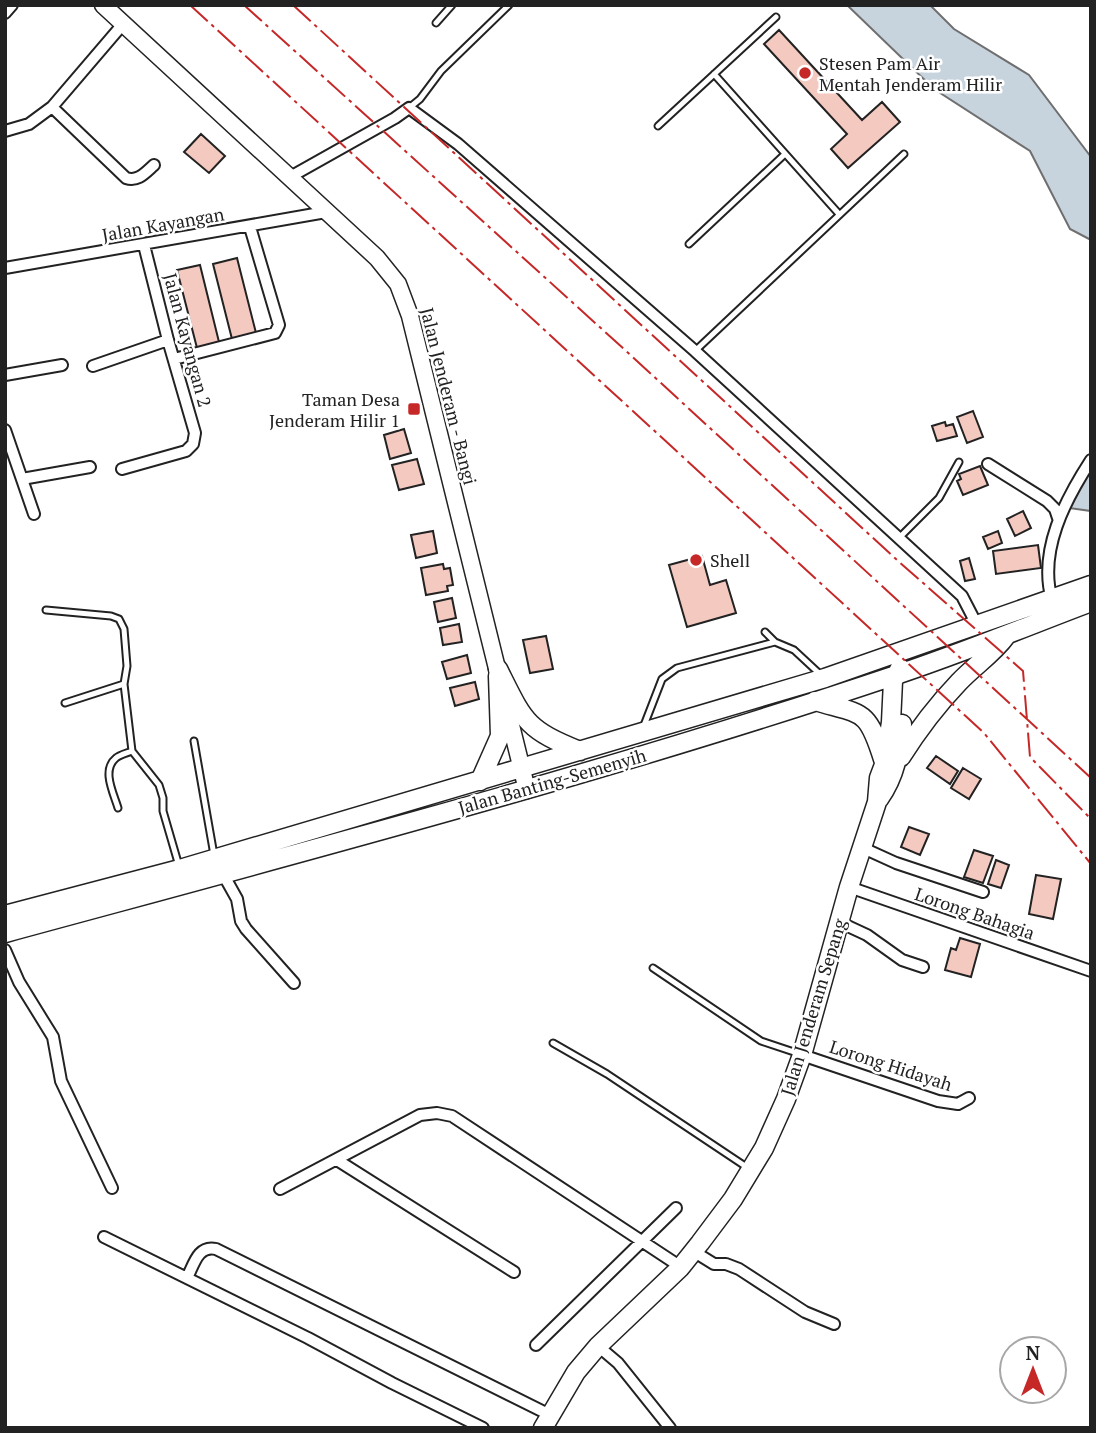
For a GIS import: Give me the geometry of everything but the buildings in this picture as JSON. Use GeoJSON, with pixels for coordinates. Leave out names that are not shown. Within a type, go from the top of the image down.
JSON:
{"type":"FeatureCollection","features":[{"type":"Feature","properties":{"kind":"main road","name":"Jalan Jenderam - Bangi"},"geometry":{"type":"LineString","coordinates":[[103,5],[377,258],[398,284],[410,316],[527,790]]}},
{"type":"Feature","properties":{"kind":"main road","name":"Jalan Banting-Semenyih"},"geometry":{"type":"LineString","coordinates":[[5,933],[480,781],[830,676],[1091,585]]}},
{"type":"Feature","properties":{"kind":"main road","name":"Jalan Banting-Semenyih"},"geometry":{"type":"LineString","coordinates":[[5,915],[180,869],[219,866],[527,790],[897,675],[1091,602]]}},
{"type":"Feature","properties":{"kind":"main road"},"geometry":{"type":"LineString","coordinates":[[815,701],[863,716],[891,761],[960,682],[1009,633]]}},
{"type":"Feature","properties":{"kind":"main road"},"geometry":{"type":"LineString","coordinates":[[830,676],[878,668],[897,675],[906,656],[919,645]]}},
{"type":"Feature","properties":{"kind":"main road"},"geometry":{"type":"LineString","coordinates":[[498,670],[527,723],[539,733],[580,751]]}},
{"type":"Feature","properties":{"kind":"main road"},"geometry":{"type":"LineString","coordinates":[[480,781],[500,736],[498,670]]}},
{"type":"Feature","properties":{"kind":"main road","name":"Jalan Jenderam Sepang"},"geometry":{"type":"LineString","coordinates":[[547,1421],[576,1372],[598,1346],[681,1266],[693,1251],[733,1199],[764,1148],[802,1055],[849,887],[877,802],[879,778],[891,761],[893,681],[897,675]]}},
{"type":"Feature","properties":{"kind":"street"},"geometry":{"type":"LineString","coordinates":[[5,13],[12,5]]}},
{"type":"Feature","properties":{"kind":"street"},"geometry":{"type":"LineString","coordinates":[[5,131],[29,124],[52,107],[123,24]]}},
{"type":"Feature","properties":{"kind":"street"},"geometry":{"type":"LineString","coordinates":[[52,107],[126,178],[132,180],[140,177],[154,165]]}},
{"type":"Feature","properties":{"kind":"street"},"geometry":{"type":"LineString","coordinates":[[290,177],[409,108],[458,144],[695,351],[962,596],[977,625]]}},
{"type":"Feature","properties":{"kind":"street","name":"Jalan Kayangan"},"geometry":{"type":"LineString","coordinates":[[5,268],[326,212]]}},
{"type":"Feature","properties":{"kind":"street"},"geometry":{"type":"LineString","coordinates":[[174,359],[278,330],[279,325],[250,227]]}},
{"type":"Feature","properties":{"kind":"street","name":"Jalan Kayangan 2"},"geometry":{"type":"LineString","coordinates":[[122,469],[186,451],[193,444],[195,433],[144,245]]}},
{"type":"Feature","properties":{"kind":"street"},"geometry":{"type":"LineString","coordinates":[[93,366],[168,340]]}},
{"type":"Feature","properties":{"kind":"street"},"geometry":{"type":"LineString","coordinates":[[5,375],[62,365]]}},
{"type":"Feature","properties":{"kind":"street"},"geometry":{"type":"LineString","coordinates":[[5,430],[33,514]]}},
{"type":"Feature","properties":{"kind":"street"},"geometry":{"type":"LineString","coordinates":[[1052,600],[1049,590],[1050,551],[1058,518],[1073,487],[1091,460]]}},
{"type":"Feature","properties":{"kind":"street"},"geometry":{"type":"LineString","coordinates":[[988,464],[1047,501],[1055,509],[1058,518]]}},
{"type":"Feature","properties":{"kind":"street"},"geometry":{"type":"LineString","coordinates":[[22,479],[90,467]]}},
{"type":"Feature","properties":{"kind":"street"},"geometry":{"type":"LineString","coordinates":[[863,848],[896,863],[983,892]]}},
{"type":"Feature","properties":{"kind":"street"},"geometry":{"type":"LineString","coordinates":[[219,866],[237,899],[241,921],[293,983]]}},
{"type":"Feature","properties":{"kind":"street","name":"Lorong Bahagia"},"geometry":{"type":"LineString","coordinates":[[849,887],[1091,971]]}},
{"type":"Feature","properties":{"kind":"street"},"geometry":{"type":"LineString","coordinates":[[839,922],[867,935],[902,960],[923,967]]}},
{"type":"Feature","properties":{"kind":"street"},"geometry":{"type":"LineString","coordinates":[[5,950],[19,982],[53,1037],[61,1081],[112,1188]]}},
{"type":"Feature","properties":{"kind":"street","name":"Lorong Hidayah"},"geometry":{"type":"LineString","coordinates":[[802,1055],[938,1101],[958,1104],[969,1098]]}},
{"type":"Feature","properties":{"kind":"street"},"geometry":{"type":"LineString","coordinates":[[280,1189],[421,1115],[437,1113],[452,1116],[681,1266]]}},
{"type":"Feature","properties":{"kind":"street"},"geometry":{"type":"LineString","coordinates":[[337,1160],[514,1272]]}},
{"type":"Feature","properties":{"kind":"street"},"geometry":{"type":"LineString","coordinates":[[536,1345],[676,1208]]}},
{"type":"Feature","properties":{"kind":"street"},"geometry":{"type":"LineString","coordinates":[[104,1237],[482,1428]]}},
{"type":"Feature","properties":{"kind":"street"},"geometry":{"type":"LineString","coordinates":[[187,1278],[200,1252],[209,1248],[216,1249],[547,1421]]}},
{"type":"Feature","properties":{"kind":"street"},"geometry":{"type":"LineString","coordinates":[[693,1251],[714,1265],[726,1264],[739,1269],[805,1312],[834,1324]]}},
{"type":"Feature","properties":{"kind":"street"},"geometry":{"type":"LineString","coordinates":[[598,1346],[618,1363],[670,1428]]}},
{"type":"Feature","properties":{"kind":"lane"},"geometry":{"type":"LineString","coordinates":[[436,23],[452,5]]}},
{"type":"Feature","properties":{"kind":"lane"},"geometry":{"type":"LineString","coordinates":[[409,108],[421,99],[441,71],[509,5]]}},
{"type":"Feature","properties":{"kind":"lane"},"geometry":{"type":"LineString","coordinates":[[657,126],[776,17]]}},
{"type":"Feature","properties":{"kind":"lane"},"geometry":{"type":"LineString","coordinates":[[714,75],[839,214]]}},
{"type":"Feature","properties":{"kind":"lane"},"geometry":{"type":"LineString","coordinates":[[689,244],[785,153]]}},
{"type":"Feature","properties":{"kind":"lane"},"geometry":{"type":"LineString","coordinates":[[695,351],[904,154]]}},
{"type":"Feature","properties":{"kind":"lane"},"geometry":{"type":"LineString","coordinates":[[899,538],[939,498],[959,462]]}},
{"type":"Feature","properties":{"kind":"lane"},"geometry":{"type":"LineString","coordinates":[[46,610],[119,619],[124,629],[127,666],[124,684],[132,751],[159,785],[163,811],[180,869]]}},
{"type":"Feature","properties":{"kind":"lane"},"geometry":{"type":"LineString","coordinates":[[765,632],[775,642],[794,650],[830,676]]}},
{"type":"Feature","properties":{"kind":"lane"},"geometry":{"type":"LineString","coordinates":[[641,733],[662,679],[677,668],[775,642]]}},
{"type":"Feature","properties":{"kind":"lane"},"geometry":{"type":"LineString","coordinates":[[65,703],[124,684]]}},
{"type":"Feature","properties":{"kind":"lane"},"geometry":{"type":"LineString","coordinates":[[194,741],[219,866]]}},
{"type":"Feature","properties":{"kind":"lane"},"geometry":{"type":"LineString","coordinates":[[118,808],[109,779],[110,768],[115,758],[132,751]]}},
{"type":"Feature","properties":{"kind":"lane"},"geometry":{"type":"LineString","coordinates":[[653,968],[761,1041],[802,1055]]}},
{"type":"Feature","properties":{"kind":"lane"},"geometry":{"type":"LineString","coordinates":[[553,1043],[607,1074],[750,1170]]}},
{"type":"Feature","properties":{"kind":"shaded area"},"geometry":{"type":"Polygon","coordinates":[[[847,5],[930,5],[954,29],[1029,75],[1091,157],[1091,240],[1070,229],[1030,151],[934,89],[847,5]]]}},
{"type":"Feature","properties":{"kind":"shaded area"},"geometry":{"type":"Polygon","coordinates":[[[1091,465],[1091,511],[1069,508],[1091,465]]]}},
{"type":"Feature","properties":{"kind":"power"},"geometry":{"type":"LineString","coordinates":[[190,5],[984,733],[1091,864]]}},
{"type":"Feature","properties":{"kind":"power"},"geometry":{"type":"LineString","coordinates":[[244,5],[1091,778]]}},
{"type":"Feature","properties":{"kind":"power"},"geometry":{"type":"LineString","coordinates":[[293,5],[897,560],[1023,671],[1030,757],[1091,819]]}},
{"type":"Feature","properties":{"kind":"place","name":"Stesen Pam Air Mentah Jenderam Hilir"},"geometry":{"type":"Point","coordinates":[805,73]}},
{"type":"Feature","properties":{"kind":"place","name":"Taman Desa Jenderam Hilir 1"},"geometry":{"type":"Point","coordinates":[414,409]}},
{"type":"Feature","properties":{"kind":"place","name":"Shell"},"geometry":{"type":"Point","coordinates":[696,560]}}]}
